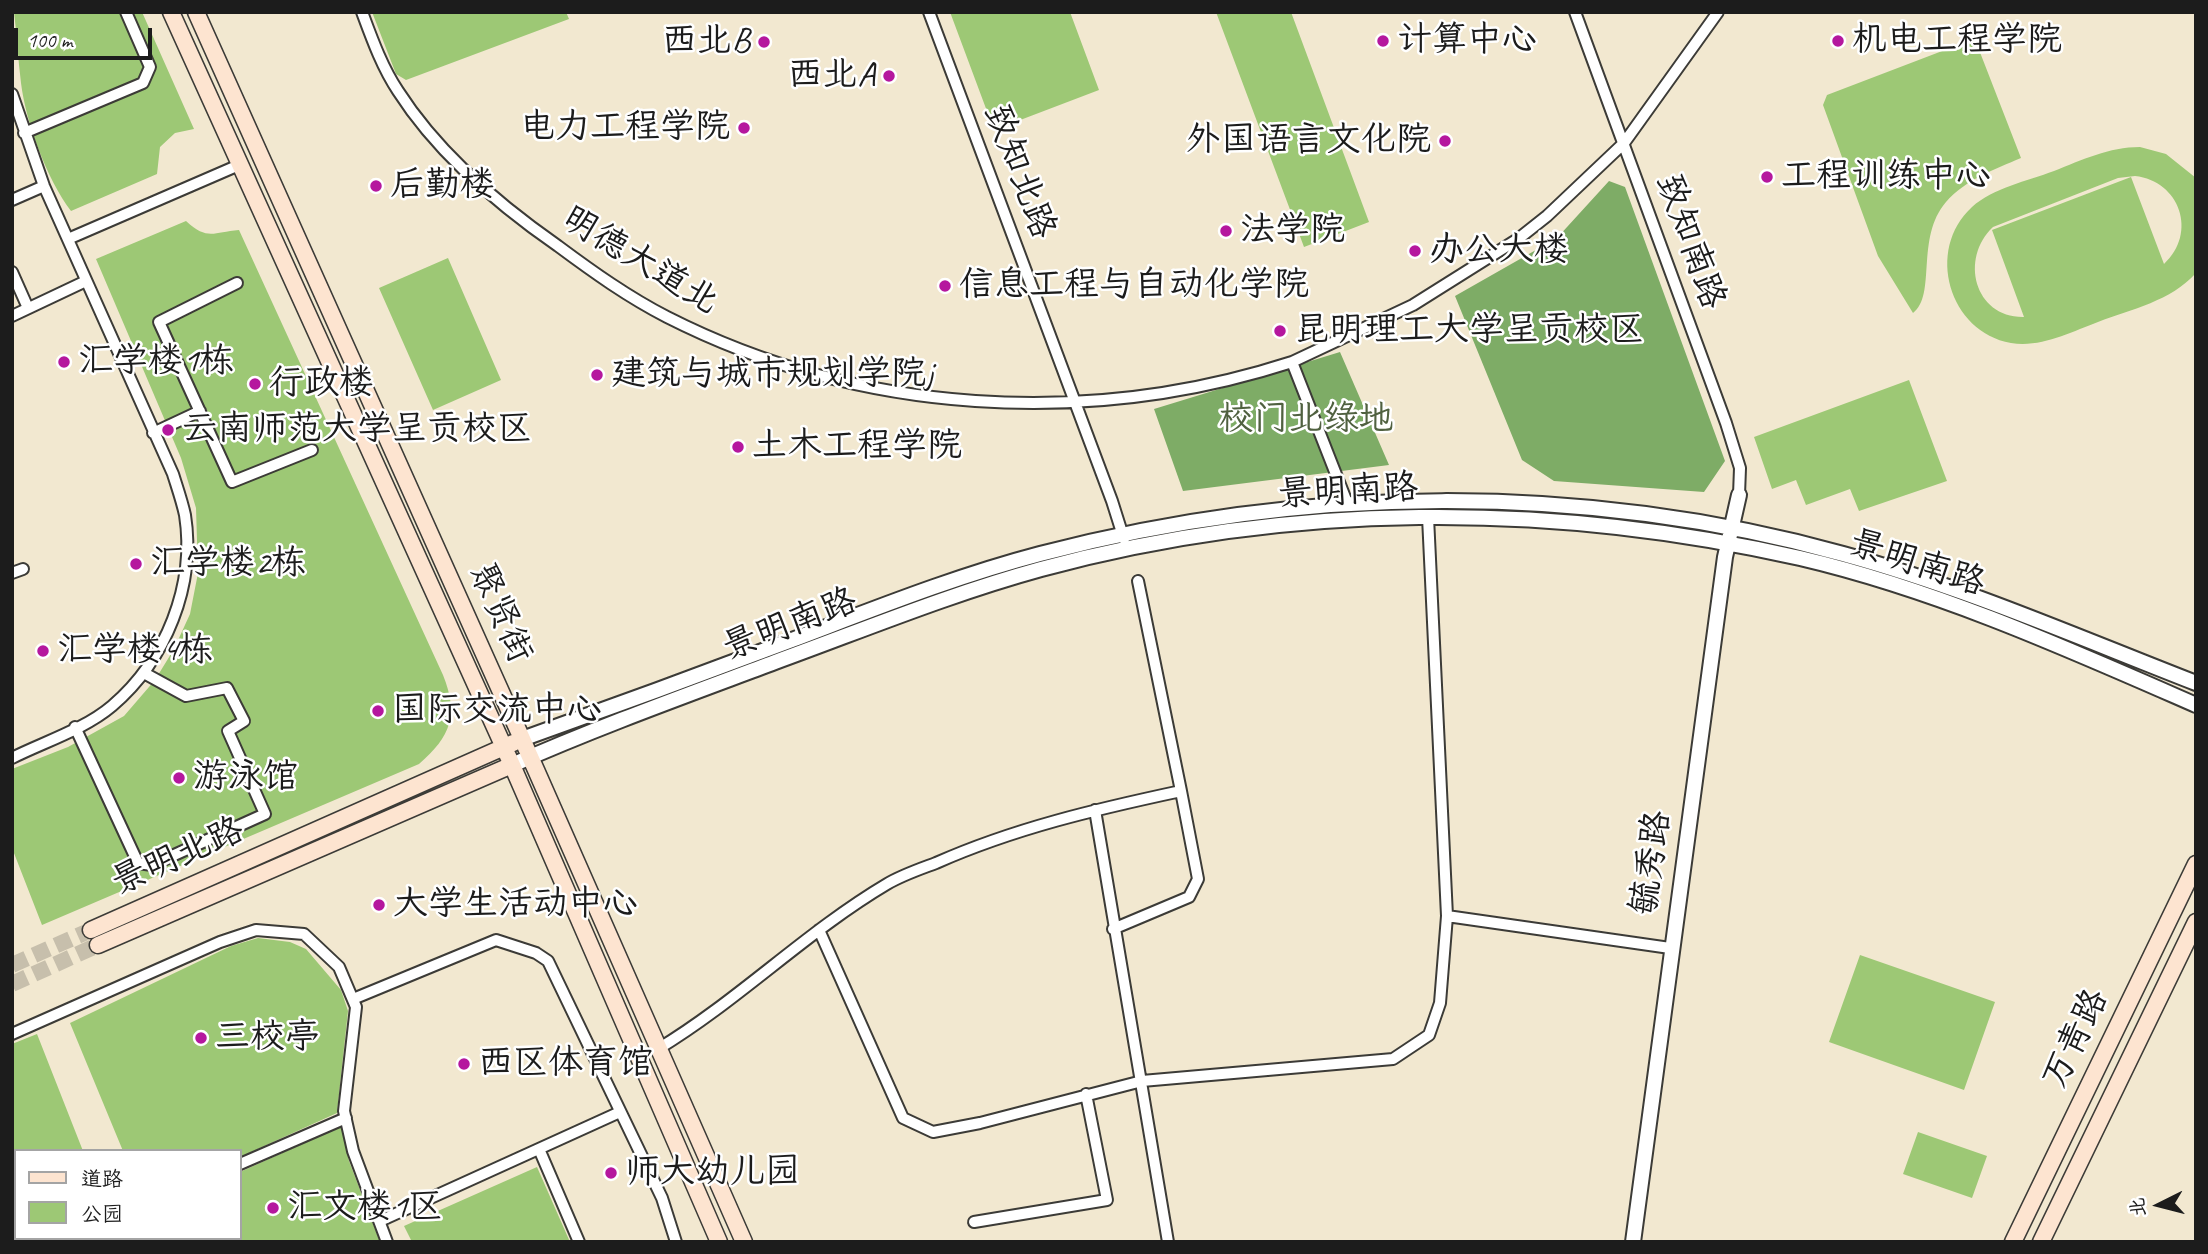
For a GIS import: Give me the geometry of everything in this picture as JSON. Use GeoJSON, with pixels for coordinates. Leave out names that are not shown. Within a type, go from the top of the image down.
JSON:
{"type":"FeatureCollection","features":[{"type":"Feature","properties":{"kind":"main road","name":"聚贤街"},"geometry":{"type":"LineString","coordinates":[[171,12],[504,747],[719,1242]]}},
{"type":"Feature","properties":{"kind":"main road","name":"聚贤街"},"geometry":{"type":"LineString","coordinates":[[196,12],[744,1242]]}},
{"type":"Feature","properties":{"kind":"main road","name":"景明北路"},"geometry":{"type":"LineString","coordinates":[[91,930],[522,739]]}},
{"type":"Feature","properties":{"kind":"main road","name":"景明北路"},"geometry":{"type":"LineString","coordinates":[[98,945],[512,765]]}},
{"type":"Feature","properties":{"kind":"main road","name":"万青路"},"geometry":{"type":"LineString","coordinates":[[2013,1242],[2196,864]]}},
{"type":"Feature","properties":{"kind":"main road","name":"万青路"},"geometry":{"type":"LineString","coordinates":[[2041,1242],[2196,922]]}},
{"type":"Feature","properties":{"kind":"street"},"geometry":{"type":"LineString","coordinates":[[24,133],[144,83],[150,67],[126,12]]}},
{"type":"Feature","properties":{"kind":"street","name":"明德大道北"},"geometry":{"type":"LineString","coordinates":[[362,12],[384,66],[427,130],[529,226],[646,306],[738,348],[828,379],[944,400],[1075,402],[1169,392],[1293,362],[1413,305],[1518,239],[1547,216],[1624,143],[1718,12]]}},
{"type":"Feature","properties":{"kind":"street","name":"致知北路"},"geometry":{"type":"LineString","coordinates":[[929,12],[1075,402],[1124,542]]}},
{"type":"Feature","properties":{"kind":"street","name":"致知南路"},"geometry":{"type":"LineString","coordinates":[[1575,12],[1727,423],[1740,468],[1739,495]]}},
{"type":"Feature","properties":{"kind":"street"},"geometry":{"type":"LineString","coordinates":[[12,94],[44,186],[173,474],[185,515],[186,580],[166,639],[144,673],[111,707],[12,758]]}},
{"type":"Feature","properties":{"kind":"street"},"geometry":{"type":"LineString","coordinates":[[68,239],[239,164]]}},
{"type":"Feature","properties":{"kind":"street"},"geometry":{"type":"LineString","coordinates":[[12,200],[44,186]]}},
{"type":"Feature","properties":{"kind":"street"},"geometry":{"type":"LineString","coordinates":[[12,272],[28,308]]}},
{"type":"Feature","properties":{"kind":"street"},"geometry":{"type":"LineString","coordinates":[[12,316],[86,281]]}},
{"type":"Feature","properties":{"kind":"street"},"geometry":{"type":"LineString","coordinates":[[237,284],[159,322],[232,482],[313,450]]}},
{"type":"Feature","properties":{"kind":"street"},"geometry":{"type":"LineString","coordinates":[[1293,362],[1348,505]]}},
{"type":"Feature","properties":{"kind":"street"},"geometry":{"type":"LineString","coordinates":[[153,433],[200,411]]}},
{"type":"Feature","properties":{"kind":"street","name":"毓秀路"},"geometry":{"type":"LineString","coordinates":[[1633,1242],[1670,948],[1729,536],[1739,495]]}},
{"type":"Feature","properties":{"kind":"street","name":"景明南路"},"geometry":{"type":"LineString","coordinates":[[522,739],[972,575],[1124,542],[1229,515],[1348,505],[1512,502],[1597,508],[1729,536],[1916,592],[2021,631],[2196,705]]}},
{"type":"Feature","properties":{"kind":"street"},"geometry":{"type":"LineString","coordinates":[[818,930],[904,1118],[933,1132],[980,1123],[1142,1081],[1393,1059],[1429,1035],[1440,1003],[1447,916],[1428,517]]}},
{"type":"Feature","properties":{"kind":"street","name":"景明南路"},"geometry":{"type":"LineString","coordinates":[[512,765],[902,615],[1124,542],[1232,530],[1428,517],[1513,517],[1582,522],[1729,536],[1819,548],[1921,578],[2196,683]]}},
{"type":"Feature","properties":{"kind":"street"},"geometry":{"type":"LineString","coordinates":[[1113,929],[1189,897],[1198,879],[1138,581]]}},
{"type":"Feature","properties":{"kind":"street"},"geometry":{"type":"LineString","coordinates":[[75,727],[138,863],[152,865],[265,814],[228,731],[244,721],[227,688],[186,696],[144,673]]}},
{"type":"Feature","properties":{"kind":"street"},"geometry":{"type":"LineString","coordinates":[[658,1049],[713,1014],[818,930],[900,878],[980,844],[1095,810],[1181,791]]}},
{"type":"Feature","properties":{"kind":"street"},"geometry":{"type":"LineString","coordinates":[[1095,810],[1168,1242]]}},
{"type":"Feature","properties":{"kind":"street"},"geometry":{"type":"LineString","coordinates":[[1447,916],[1670,948]]}},
{"type":"Feature","properties":{"kind":"street"},"geometry":{"type":"LineString","coordinates":[[12,1034],[220,942],[256,930],[304,934],[340,967],[356,1007],[346,1118],[353,1151],[387,1242]]}},
{"type":"Feature","properties":{"kind":"street"},"geometry":{"type":"LineString","coordinates":[[353,999],[496,940],[536,953],[548,961],[662,1198],[676,1242]]}},
{"type":"Feature","properties":{"kind":"street"},"geometry":{"type":"LineString","coordinates":[[974,1222],[1107,1200],[1086,1094]]}},
{"type":"Feature","properties":{"kind":"street"},"geometry":{"type":"LineString","coordinates":[[380,1221],[620,1112]]}},
{"type":"Feature","properties":{"kind":"street"},"geometry":{"type":"LineString","coordinates":[[242,1163],[346,1118]]}},
{"type":"Feature","properties":{"kind":"street"},"geometry":{"type":"LineString","coordinates":[[539,1149],[579,1242]]}},
{"type":"Feature","properties":{"kind":"green space"},"geometry":{"type":"Polygon","coordinates":[[[14,12],[142,12],[194,129],[175,133],[160,147],[157,174],[71,211],[46,167],[28,115],[21,83],[14,12]]]}},
{"type":"Feature","properties":{"kind":"green space"},"geometry":{"type":"Polygon","coordinates":[[[372,12],[566,12],[569,19],[406,80],[396,74],[372,12]]]}},
{"type":"Feature","properties":{"kind":"green space"},"geometry":{"type":"Polygon","coordinates":[[[950,12],[1070,12],[1099,90],[994,130],[950,12]]]}},
{"type":"Feature","properties":{"kind":"green space"},"geometry":{"type":"Polygon","coordinates":[[[1216,12],[1291,12],[1369,222],[1304,247],[1216,12]]]}},
{"type":"Feature","properties":{"kind":"green space"},"geometry":{"type":"Polygon","coordinates":[[[1971,40],[1976,42],[2021,158],[1971,181],[1946,202],[1931,232],[1924,293],[1920,305],[1913,313],[1878,256],[1823,105],[1827,95],[1971,40]]]}},
{"type":"Feature","properties":{"kind":"green space"},"geometry":{"type":"Polygon","coordinates":[[[2140,147],[2166,154],[2196,178],[2196,273],[2175,291],[2150,303],[2045,341],[2011,343],[1990,336],[1972,323],[1959,306],[1951,287],[1947,266],[1950,245],[1958,225],[1972,207],[1980,200],[2011,186],[2096,155],[2140,147]],[[2135,176],[2118,178],[1993,227],[1983,240],[1975,270],[1977,284],[1984,297],[1994,308],[2007,315],[2024,317],[1992,230],[2131,177],[2164,264],[2174,252],[2182,224],[2173,198],[2151,180],[2135,176]]]}},
{"type":"Feature","properties":{"kind":"green space"},"geometry":{"type":"Polygon","coordinates":[[[1609,181],[1625,187],[1725,461],[1704,492],[1554,481],[1522,460],[1455,296],[1557,238],[1609,181]]]}},
{"type":"Feature","properties":{"kind":"green space"},"geometry":{"type":"Polygon","coordinates":[[[186,221],[206,233],[239,230],[443,675],[450,702],[449,724],[438,744],[419,764],[42,925],[12,848],[12,769],[68,747],[124,716],[155,680],[174,649],[190,614],[198,573],[196,508],[181,458],[96,259],[186,221]]]}},
{"type":"Feature","properties":{"kind":"green space"},"geometry":{"type":"Polygon","coordinates":[[[448,258],[501,380],[433,410],[379,288],[448,258]]]}},
{"type":"Feature","properties":{"kind":"green space","name":"校门北绿地"},"geometry":{"type":"Polygon","coordinates":[[[1340,352],[1389,465],[1183,491],[1154,409],[1340,352]]]}},
{"type":"Feature","properties":{"kind":"green space"},"geometry":{"type":"Polygon","coordinates":[[[1909,380],[1947,481],[1859,511],[1850,489],[1806,505],[1796,480],[1772,489],[1754,437],[1909,380]]]}},
{"type":"Feature","properties":{"kind":"green space"},"geometry":{"type":"Polygon","coordinates":[[[258,938],[290,942],[306,949],[341,990],[348,1011],[337,1113],[242,1156],[242,1149],[122,1149],[70,1023],[231,946],[258,938]]]}},
{"type":"Feature","properties":{"kind":"green space"},"geometry":{"type":"Polygon","coordinates":[[[1860,955],[1995,1002],[1964,1090],[1829,1042],[1860,955]]]}},
{"type":"Feature","properties":{"kind":"green space"},"geometry":{"type":"Polygon","coordinates":[[[37,1034],[82,1149],[14,1149],[14,1240],[49,1240],[45,1242],[12,1242],[12,1044],[37,1034]]]}},
{"type":"Feature","properties":{"kind":"green space"},"geometry":{"type":"Polygon","coordinates":[[[342,1126],[349,1161],[380,1242],[158,1242],[157,1240],[242,1240],[242,1171],[342,1126]]]}},
{"type":"Feature","properties":{"kind":"green space"},"geometry":{"type":"Polygon","coordinates":[[[1918,1132],[1987,1156],[1972,1198],[1903,1174],[1918,1132]]]}},
{"type":"Feature","properties":{"kind":"green space"},"geometry":{"type":"Polygon","coordinates":[[[537,1167],[570,1242],[412,1242],[404,1226],[537,1167]]]}},
{"type":"Feature","properties":{"kind":"tunnel"},"geometry":{"type":"LineString","coordinates":[[12,965],[91,930]]}},
{"type":"Feature","properties":{"kind":"tunnel"},"geometry":{"type":"LineString","coordinates":[[12,984],[98,945]]}},
{"type":"Feature","properties":{"kind":"place","name":"计算中心"},"geometry":{"type":"Point","coordinates":[1383,41]}},
{"type":"Feature","properties":{"kind":"place","name":"机电工程学院"},"geometry":{"type":"Point","coordinates":[1838,41]}},
{"type":"Feature","properties":{"kind":"place","name":"西北B"},"geometry":{"type":"Point","coordinates":[764,42]}},
{"type":"Feature","properties":{"kind":"place","name":"西北A"},"geometry":{"type":"Point","coordinates":[889,76]}},
{"type":"Feature","properties":{"kind":"place","name":"电力工程学院"},"geometry":{"type":"Point","coordinates":[744,128]}},
{"type":"Feature","properties":{"kind":"place","name":"外国语言文化院"},"geometry":{"type":"Point","coordinates":[1445,141]}},
{"type":"Feature","properties":{"kind":"place","name":"工程训练中心"},"geometry":{"type":"Point","coordinates":[1767,177]}},
{"type":"Feature","properties":{"kind":"place","name":"后勤楼"},"geometry":{"type":"Point","coordinates":[376,186]}},
{"type":"Feature","properties":{"kind":"place","name":"法学院"},"geometry":{"type":"Point","coordinates":[1226,231]}},
{"type":"Feature","properties":{"kind":"place","name":"办公大楼"},"geometry":{"type":"Point","coordinates":[1415,251]}},
{"type":"Feature","properties":{"kind":"place","name":"信息工程与自动化学院"},"geometry":{"type":"Point","coordinates":[945,286]}},
{"type":"Feature","properties":{"kind":"place","name":"昆明理工大学呈贡校区"},"geometry":{"type":"Point","coordinates":[1280,331]}},
{"type":"Feature","properties":{"kind":"place","name":"汇学楼1栋"},"geometry":{"type":"Point","coordinates":[64,362]}},
{"type":"Feature","properties":{"kind":"place","name":"建筑与城市规划学院j"},"geometry":{"type":"Point","coordinates":[597,375]}},
{"type":"Feature","properties":{"kind":"place","name":"行政楼"},"geometry":{"type":"Point","coordinates":[255,384]}},
{"type":"Feature","properties":{"kind":"place","name":"云南师范大学呈贡校区"},"geometry":{"type":"Point","coordinates":[168,430]}},
{"type":"Feature","properties":{"kind":"place","name":"土木工程学院"},"geometry":{"type":"Point","coordinates":[738,447]}},
{"type":"Feature","properties":{"kind":"place","name":"汇学楼2栋"},"geometry":{"type":"Point","coordinates":[136,564]}},
{"type":"Feature","properties":{"kind":"place","name":"汇学楼4栋"},"geometry":{"type":"Point","coordinates":[43,651]}},
{"type":"Feature","properties":{"kind":"place","name":"国际交流中心"},"geometry":{"type":"Point","coordinates":[378,711]}},
{"type":"Feature","properties":{"kind":"place","name":"游泳馆"},"geometry":{"type":"Point","coordinates":[179,778]}},
{"type":"Feature","properties":{"kind":"place","name":"大学生活动中心"},"geometry":{"type":"Point","coordinates":[379,905]}},
{"type":"Feature","properties":{"kind":"place","name":"三校亭"},"geometry":{"type":"Point","coordinates":[201,1038]}},
{"type":"Feature","properties":{"kind":"place","name":"西区体育馆"},"geometry":{"type":"Point","coordinates":[464,1064]}},
{"type":"Feature","properties":{"kind":"place","name":"师大幼儿园"},"geometry":{"type":"Point","coordinates":[611,1173]}},
{"type":"Feature","properties":{"kind":"place","name":"汇文楼1区"},"geometry":{"type":"Point","coordinates":[273,1208]}}]}
